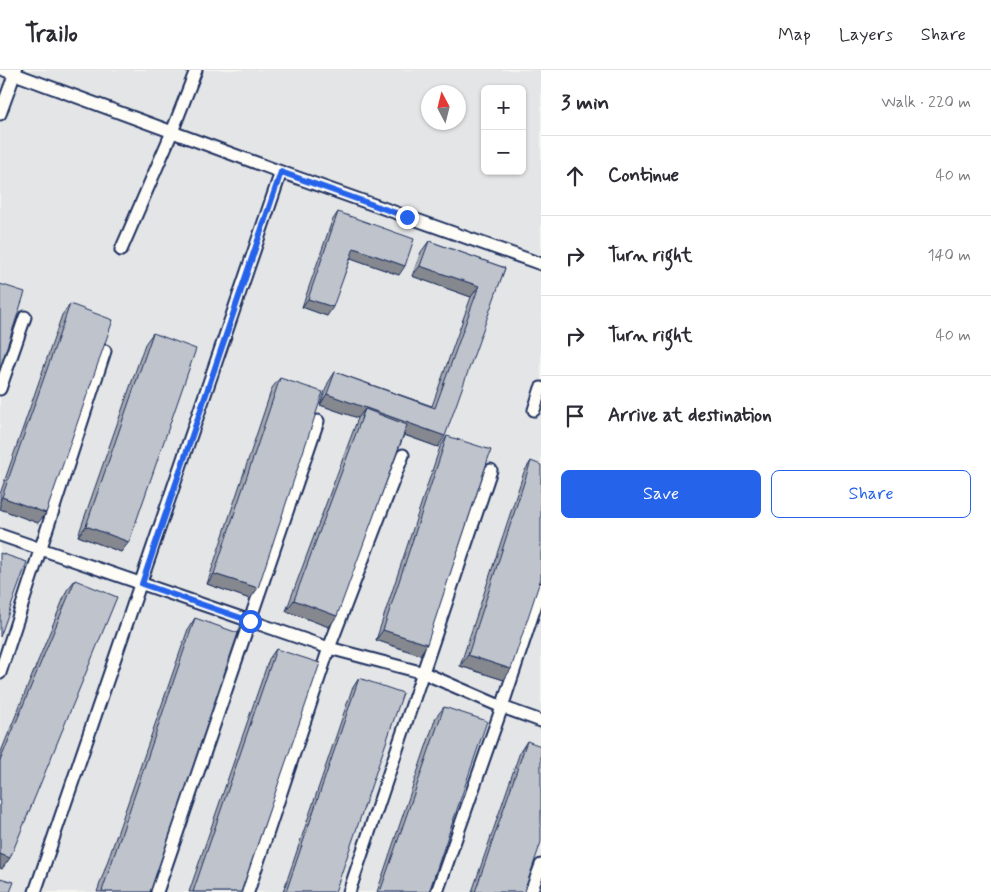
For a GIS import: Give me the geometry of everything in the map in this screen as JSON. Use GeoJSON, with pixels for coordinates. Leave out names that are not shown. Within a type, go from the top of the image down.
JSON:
{"type":"FeatureCollection","features":[{"type":"Feature","properties":{"kind":"lane"},"geometry":{"type":"LineString","coordinates":[[121,250],[172,132],[196,70]]}},
{"type":"Feature","properties":{"kind":"lane"},"geometry":{"type":"LineString","coordinates":[[0,114],[12,71],[281,172],[541,264]]}},
{"type":"Feature","properties":{"kind":"lane"},"geometry":{"type":"LineString","coordinates":[[35,892],[142,584],[281,172]]}},
{"type":"Feature","properties":{"kind":"lane"},"geometry":{"type":"LineString","coordinates":[[0,389],[25,317]]}},
{"type":"Feature","properties":{"kind":"lane"},"geometry":{"type":"LineString","coordinates":[[0,673],[105,351]]}},
{"type":"Feature","properties":{"kind":"lane"},"geometry":{"type":"LineString","coordinates":[[534,410],[541,388]]}},
{"type":"Feature","properties":{"kind":"lane"},"geometry":{"type":"LineString","coordinates":[[158,892],[318,421]]}},
{"type":"Feature","properties":{"kind":"lane"},"geometry":{"type":"LineString","coordinates":[[248,892],[329,648],[403,455]]}},
{"type":"Feature","properties":{"kind":"lane"},"geometry":{"type":"LineString","coordinates":[[349,892],[491,470]]}},
{"type":"Feature","properties":{"kind":"lane"},"geometry":{"type":"LineString","coordinates":[[0,535],[329,648],[424,673],[502,708],[541,721]]}},
{"type":"Feature","properties":{"kind":"lane"},"geometry":{"type":"LineString","coordinates":[[437,892],[502,708],[541,589]]}},
{"type":"Feature","properties":{"kind":"lane"},"geometry":{"type":"LineString","coordinates":[[531,892],[541,865]]}},
{"type":"Feature","properties":{"kind":"shaded area"},"geometry":{"type":"Polygon","coordinates":[[[0,70],[541,70],[541,892],[0,892],[0,70]]]}},
{"type":"Feature","properties":{"kind":"building"},"geometry":{"type":"Polygon","coordinates":[[[338,212],[414,239],[405,266],[354,248],[333,307],[308,299],[338,212]]]}},
{"type":"Feature","properties":{"kind":"building"},"geometry":{"type":"Polygon","coordinates":[[[429,241],[505,268],[445,436],[327,394],[335,372],[435,408],[479,286],[420,266],[429,241]]]}},
{"type":"Feature","properties":{"kind":"building"},"geometry":{"type":"Polygon","coordinates":[[[0,284],[25,292],[0,368],[0,284]]]}},
{"type":"Feature","properties":{"kind":"building"},"geometry":{"type":"Polygon","coordinates":[[[70,304],[113,320],[46,513],[2,497],[70,304]]]}},
{"type":"Feature","properties":{"kind":"building"},"geometry":{"type":"Polygon","coordinates":[[[153,333],[196,349],[129,542],[86,526],[153,333]]]}},
{"type":"Feature","properties":{"kind":"building"},"geometry":{"type":"Polygon","coordinates":[[[280,378],[323,392],[258,588],[214,574],[280,378]]]}},
{"type":"Feature","properties":{"kind":"building"},"geometry":{"type":"Polygon","coordinates":[[[365,409],[407,425],[337,616],[294,600],[365,409]]]}},
{"type":"Feature","properties":{"kind":"building"},"geometry":{"type":"Polygon","coordinates":[[[447,436],[491,450],[427,644],[383,630],[447,436]]]}},
{"type":"Feature","properties":{"kind":"building"},"geometry":{"type":"Polygon","coordinates":[[[531,461],[541,465],[541,578],[511,669],[468,655],[531,461]]]}},
{"type":"Feature","properties":{"kind":"building"},"geometry":{"type":"Polygon","coordinates":[[[0,553],[27,562],[0,637],[0,553]]]}},
{"type":"Feature","properties":{"kind":"building"},"geometry":{"type":"Polygon","coordinates":[[[75,580],[117,597],[10,858],[0,854],[0,761],[75,580]]]}},
{"type":"Feature","properties":{"kind":"building"},"geometry":{"type":"Polygon","coordinates":[[[195,618],[238,633],[150,892],[102,891],[195,618]]]}},
{"type":"Feature","properties":{"kind":"building"},"geometry":{"type":"Polygon","coordinates":[[[276,649],[320,663],[241,892],[193,892],[276,649]]]}},
{"type":"Feature","properties":{"kind":"building"},"geometry":{"type":"Polygon","coordinates":[[[359,678],[403,693],[335,892],[286,892],[359,678]]]}},
{"type":"Feature","properties":{"kind":"building"},"geometry":{"type":"Polygon","coordinates":[[[444,707],[487,721],[429,892],[380,892],[444,707]]]}},
{"type":"Feature","properties":{"kind":"building"},"geometry":{"type":"Polygon","coordinates":[[[527,741],[541,746],[541,842],[524,892],[475,892],[527,741]]]}},
{"type":"Feature","properties":{"kind":"building"},"geometry":{"type":"Polygon","coordinates":[[[0,878],[14,882],[10,892],[0,892],[0,878]]]}},
{"type":"Feature","properties":{"kind":"route"},"geometry":{"type":"LineString","coordinates":[[250,621],[142,584],[281,172],[407,217]]}}]}
